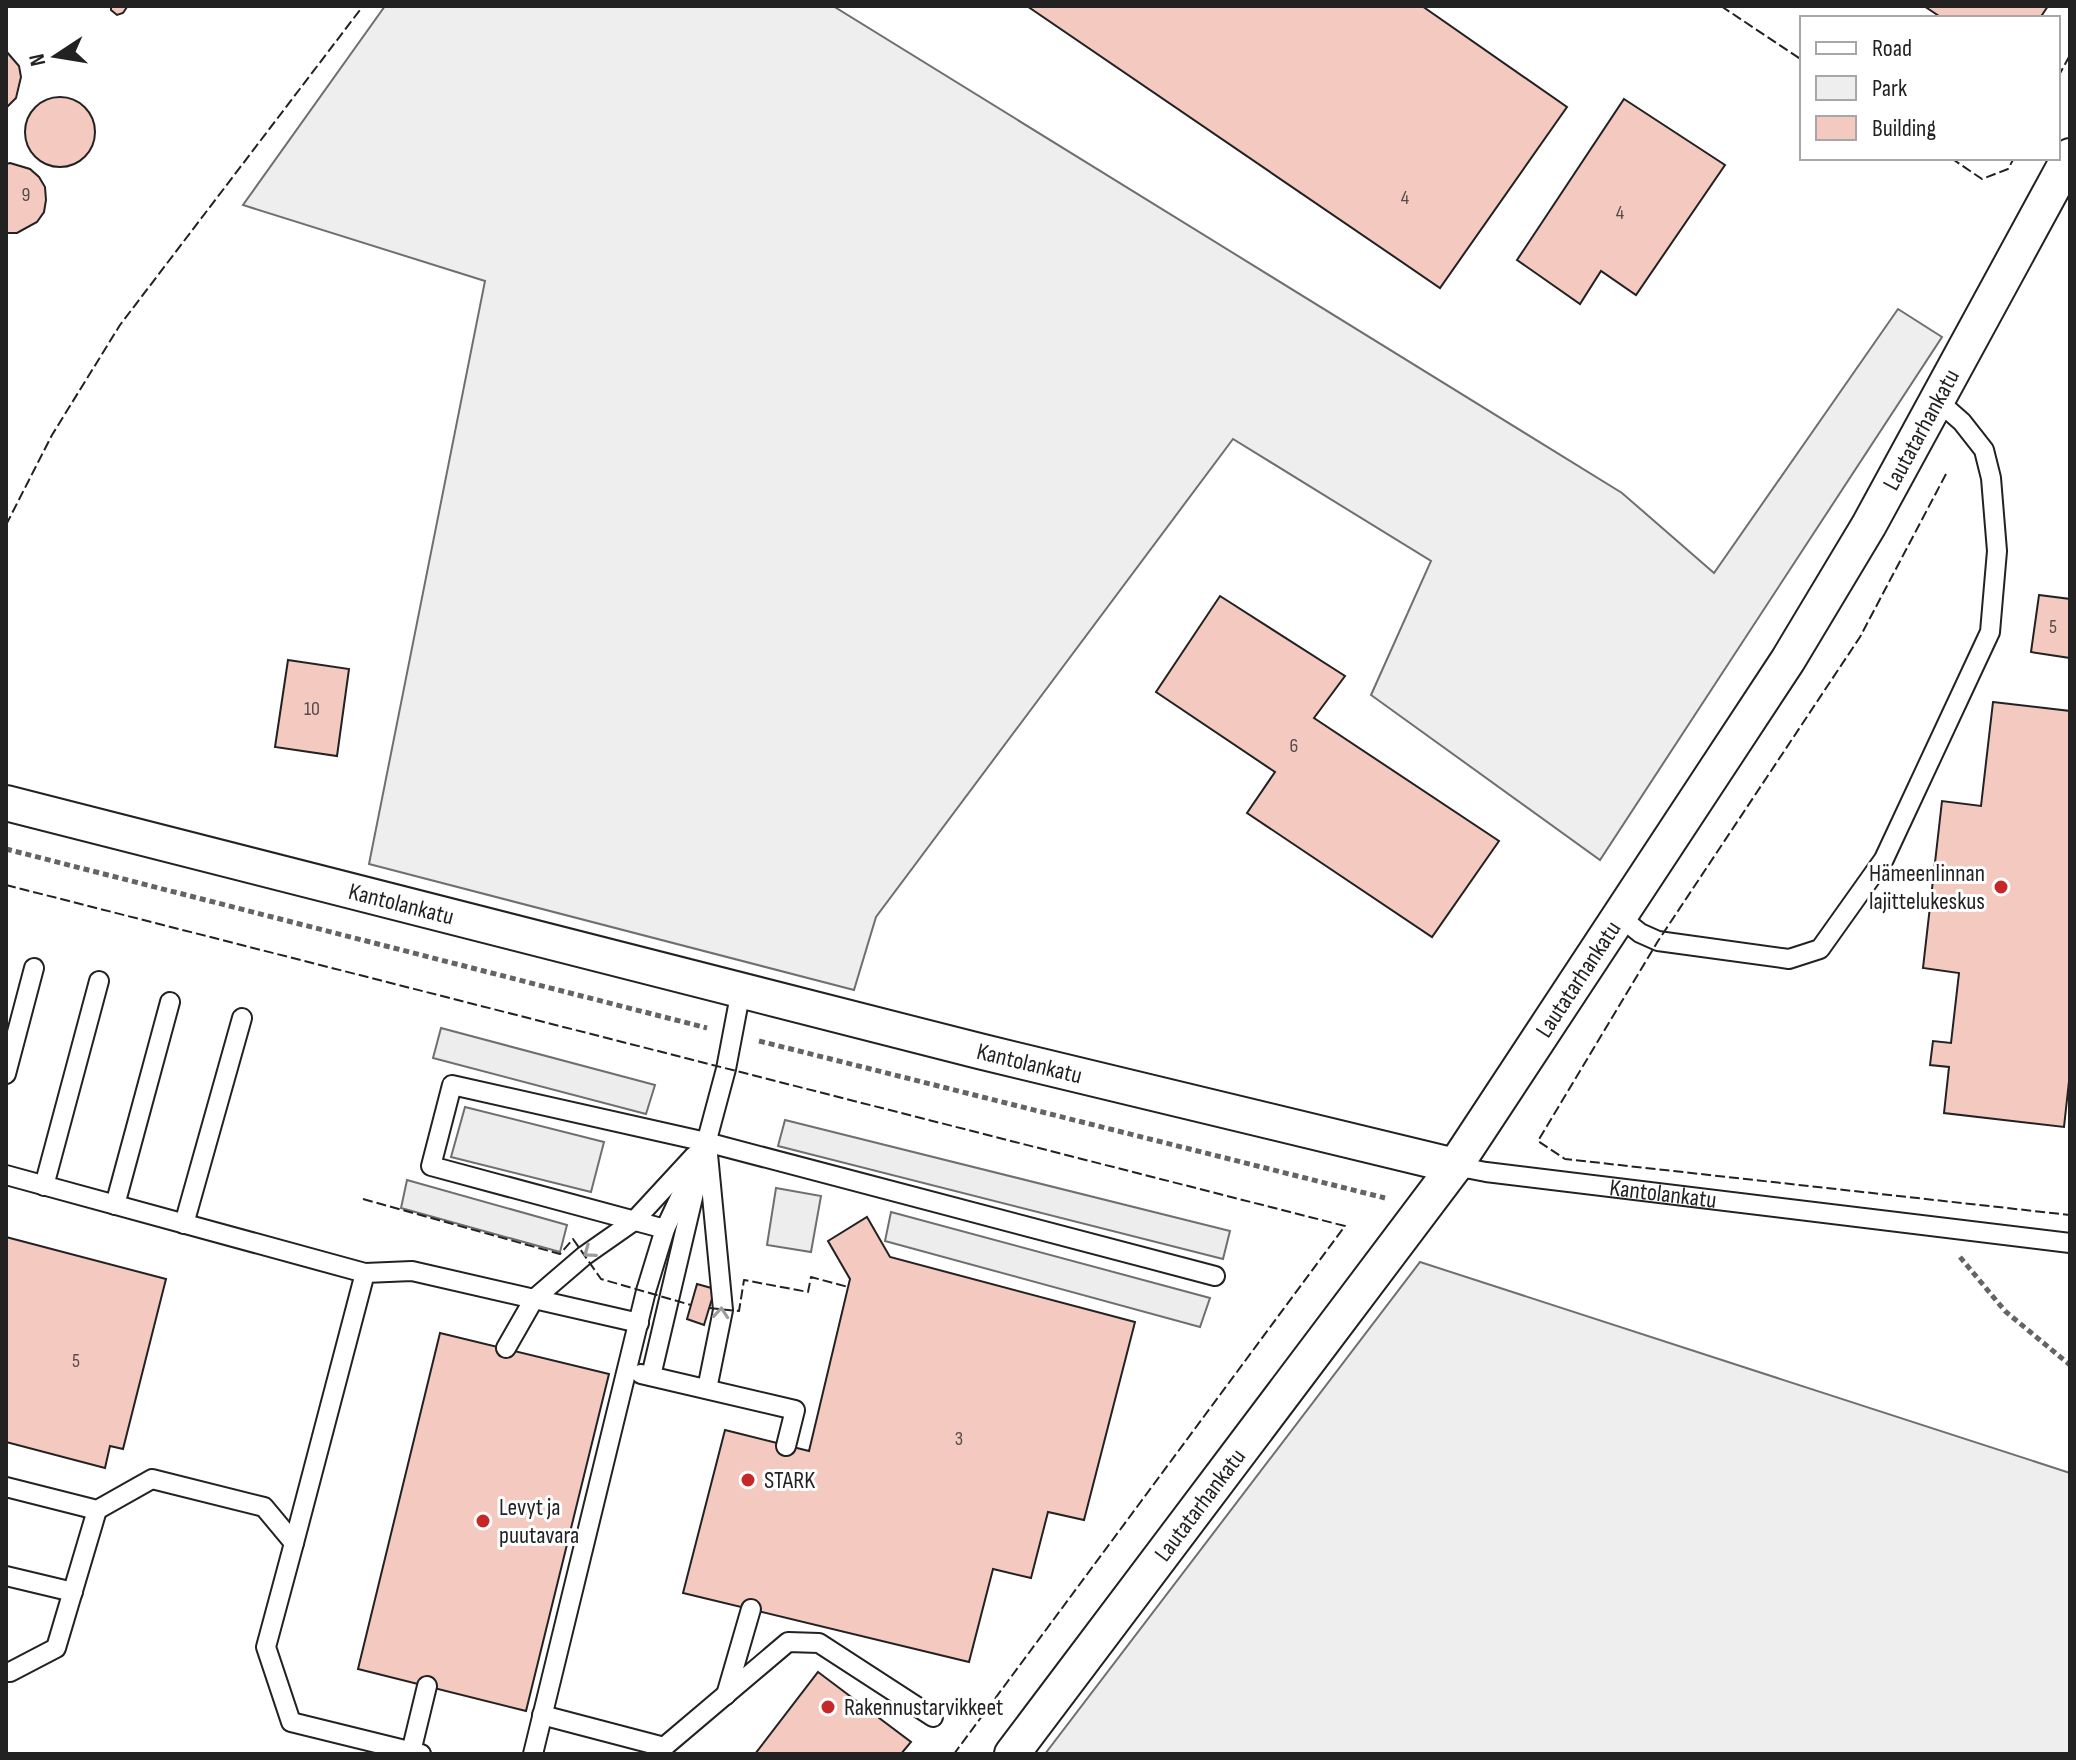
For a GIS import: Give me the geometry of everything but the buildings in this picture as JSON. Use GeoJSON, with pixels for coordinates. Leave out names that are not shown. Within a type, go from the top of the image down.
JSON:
{"type":"FeatureCollection","features":[{"type":"Feature","properties":{"kind":"street","name":"Lautatarhankatu"},"geometry":{"type":"LineString","coordinates":[[1012,1754],[1455,1166],[1788,660],[1869,525],[2070,156]]}},
{"type":"Feature","properties":{"kind":"street","name":"Kantolankatu"},"geometry":{"type":"LineString","coordinates":[[6,803],[979,1051],[1455,1166]]}},
{"type":"Feature","properties":{"kind":"lane"},"geometry":{"type":"LineString","coordinates":[[1619,916],[1640,933],[1658,941],[1789,959],[1820,949],[1884,859],[1990,632],[1997,551],[1991,478],[1984,450],[1962,422],[1937,400]]}},
{"type":"Feature","properties":{"kind":"lane"},"geometry":{"type":"LineString","coordinates":[[6,1074],[34,968]]}},
{"type":"Feature","properties":{"kind":"lane"},"geometry":{"type":"LineString","coordinates":[[44,1186],[99,981]]}},
{"type":"Feature","properties":{"kind":"lane"},"geometry":{"type":"LineString","coordinates":[[651,1376],[726,1069],[741,990]]}},
{"type":"Feature","properties":{"kind":"lane"},"geometry":{"type":"LineString","coordinates":[[115,1205],[170,1002]]}},
{"type":"Feature","properties":{"kind":"lane"},"geometry":{"type":"LineString","coordinates":[[184,1224],[242,1018]]}},
{"type":"Feature","properties":{"kind":"lane"},"geometry":{"type":"LineString","coordinates":[[665,1229],[431,1166],[452,1085],[706,1142],[1215,1276]]}},
{"type":"Feature","properties":{"kind":"lane"},"geometry":{"type":"LineString","coordinates":[[506,1348],[534,1299],[584,1256],[634,1221],[706,1142]]}},
{"type":"Feature","properties":{"kind":"lane"},"geometry":{"type":"LineString","coordinates":[[533,1754],[665,1229],[706,1142]]}},
{"type":"Feature","properties":{"kind":"lane"},"geometry":{"type":"LineString","coordinates":[[706,1142],[723,1310],[707,1389]]}},
{"type":"Feature","properties":{"kind":"lane","name":"Kantolankatu"},"geometry":{"type":"LineString","coordinates":[[1455,1166],[2070,1243]]}},
{"type":"Feature","properties":{"kind":"lane"},"geometry":{"type":"LineString","coordinates":[[6,1175],[365,1273],[412,1271],[639,1323]]}},
{"type":"Feature","properties":{"kind":"lane"},"geometry":{"type":"LineString","coordinates":[[365,1273],[266,1647],[291,1722],[416,1753],[427,1686]]}},
{"type":"Feature","properties":{"kind":"lane"},"geometry":{"type":"LineString","coordinates":[[627,1371],[795,1410],[786,1446]]}},
{"type":"Feature","properties":{"kind":"lane"},"geometry":{"type":"LineString","coordinates":[[6,1487],[97,1510],[152,1479],[264,1507],[294,1543]]}},
{"type":"Feature","properties":{"kind":"lane"},"geometry":{"type":"LineString","coordinates":[[6,1672],[56,1648],[97,1510]]}},
{"type":"Feature","properties":{"kind":"lane"},"geometry":{"type":"LineString","coordinates":[[6,1576],[73,1592]]}},
{"type":"Feature","properties":{"kind":"lane"},"geometry":{"type":"LineString","coordinates":[[726,1695],[751,1609]]}},
{"type":"Feature","properties":{"kind":"lane"},"geometry":{"type":"LineString","coordinates":[[542,1715],[663,1750],[788,1642],[819,1643],[933,1717]]}},
{"type":"Feature","properties":{"kind":"path"},"geometry":{"type":"LineString","coordinates":[[1933,1226],[2005,1311],[2070,1365]]}},
{"type":"Feature","properties":{"kind":"green space"},"geometry":{"type":"Polygon","coordinates":[[[385,6],[833,6],[1622,493],[1714,573],[1898,309],[1942,337],[1600,860],[1371,695],[1431,561],[1233,439],[876,917],[854,990],[369,864],[485,281],[243,205],[385,6]]]}},
{"type":"Feature","properties":{"kind":"green space"},"geometry":{"type":"Polygon","coordinates":[[[1420,1262],[2070,1473],[2070,1754],[1045,1754],[1420,1262]]]}},
{"type":"Feature","properties":{"kind":"shaded area"},"geometry":{"type":"Polygon","coordinates":[[[441,1028],[655,1085],[646,1114],[433,1058],[441,1028]]]}},
{"type":"Feature","properties":{"kind":"shaded area"},"geometry":{"type":"Polygon","coordinates":[[[465,1107],[604,1142],[591,1192],[451,1157],[465,1107]]]}},
{"type":"Feature","properties":{"kind":"shaded area"},"geometry":{"type":"Polygon","coordinates":[[[785,1120],[1230,1231],[1223,1259],[778,1146],[785,1120]]]}},
{"type":"Feature","properties":{"kind":"shaded area"},"geometry":{"type":"Polygon","coordinates":[[[407,1180],[567,1225],[560,1252],[401,1208],[407,1180]]]}},
{"type":"Feature","properties":{"kind":"shaded area"},"geometry":{"type":"Polygon","coordinates":[[[776,1188],[821,1196],[811,1252],[767,1245],[776,1188]]]}},
{"type":"Feature","properties":{"kind":"shaded area"},"geometry":{"type":"Polygon","coordinates":[[[891,1212],[1210,1298],[1200,1327],[885,1241],[891,1212]]]}},
{"type":"Feature","properties":{"kind":"fence"},"geometry":{"type":"LineString","coordinates":[[6,525],[52,435],[120,325],[363,6]]}},
{"type":"Feature","properties":{"kind":"fence"},"geometry":{"type":"LineString","coordinates":[[1721,6],[1800,59]]}},
{"type":"Feature","properties":{"kind":"fence"},"geometry":{"type":"LineString","coordinates":[[2060,73],[2070,55]]}},
{"type":"Feature","properties":{"kind":"fence"},"geometry":{"type":"LineString","coordinates":[[1954,160],[1982,179],[2008,169],[2013,160]]}},
{"type":"Feature","properties":{"kind":"fence"},"geometry":{"type":"LineString","coordinates":[[1946,474],[1860,637],[1658,941],[1538,1141],[1565,1159],[2070,1215]]}},
{"type":"Feature","properties":{"kind":"fence"},"geometry":{"type":"LineString","coordinates":[[6,885],[1345,1226],[954,1754]]}},
{"type":"Feature","properties":{"kind":"fence"},"geometry":{"type":"LineString","coordinates":[[363,1199],[560,1254],[573,1239],[601,1279],[691,1305]]}},
{"type":"Feature","properties":{"kind":"fence"},"geometry":{"type":"LineString","coordinates":[[709,1308],[739,1311],[744,1280],[808,1292],[811,1277],[848,1287]]}},
{"type":"Feature","properties":{"kind":"place","name":"Hämeenlinnan lajittelukeskus"},"geometry":{"type":"Point","coordinates":[2001,887]}},
{"type":"Feature","properties":{"kind":"place","name":"STARK"},"geometry":{"type":"Point","coordinates":[748,1480]}},
{"type":"Feature","properties":{"kind":"place","name":"Levyt ja puutavara"},"geometry":{"type":"Point","coordinates":[483,1521]}},
{"type":"Feature","properties":{"kind":"place","name":"Rakennustarvikkeet"},"geometry":{"type":"Point","coordinates":[828,1707]}}]}
